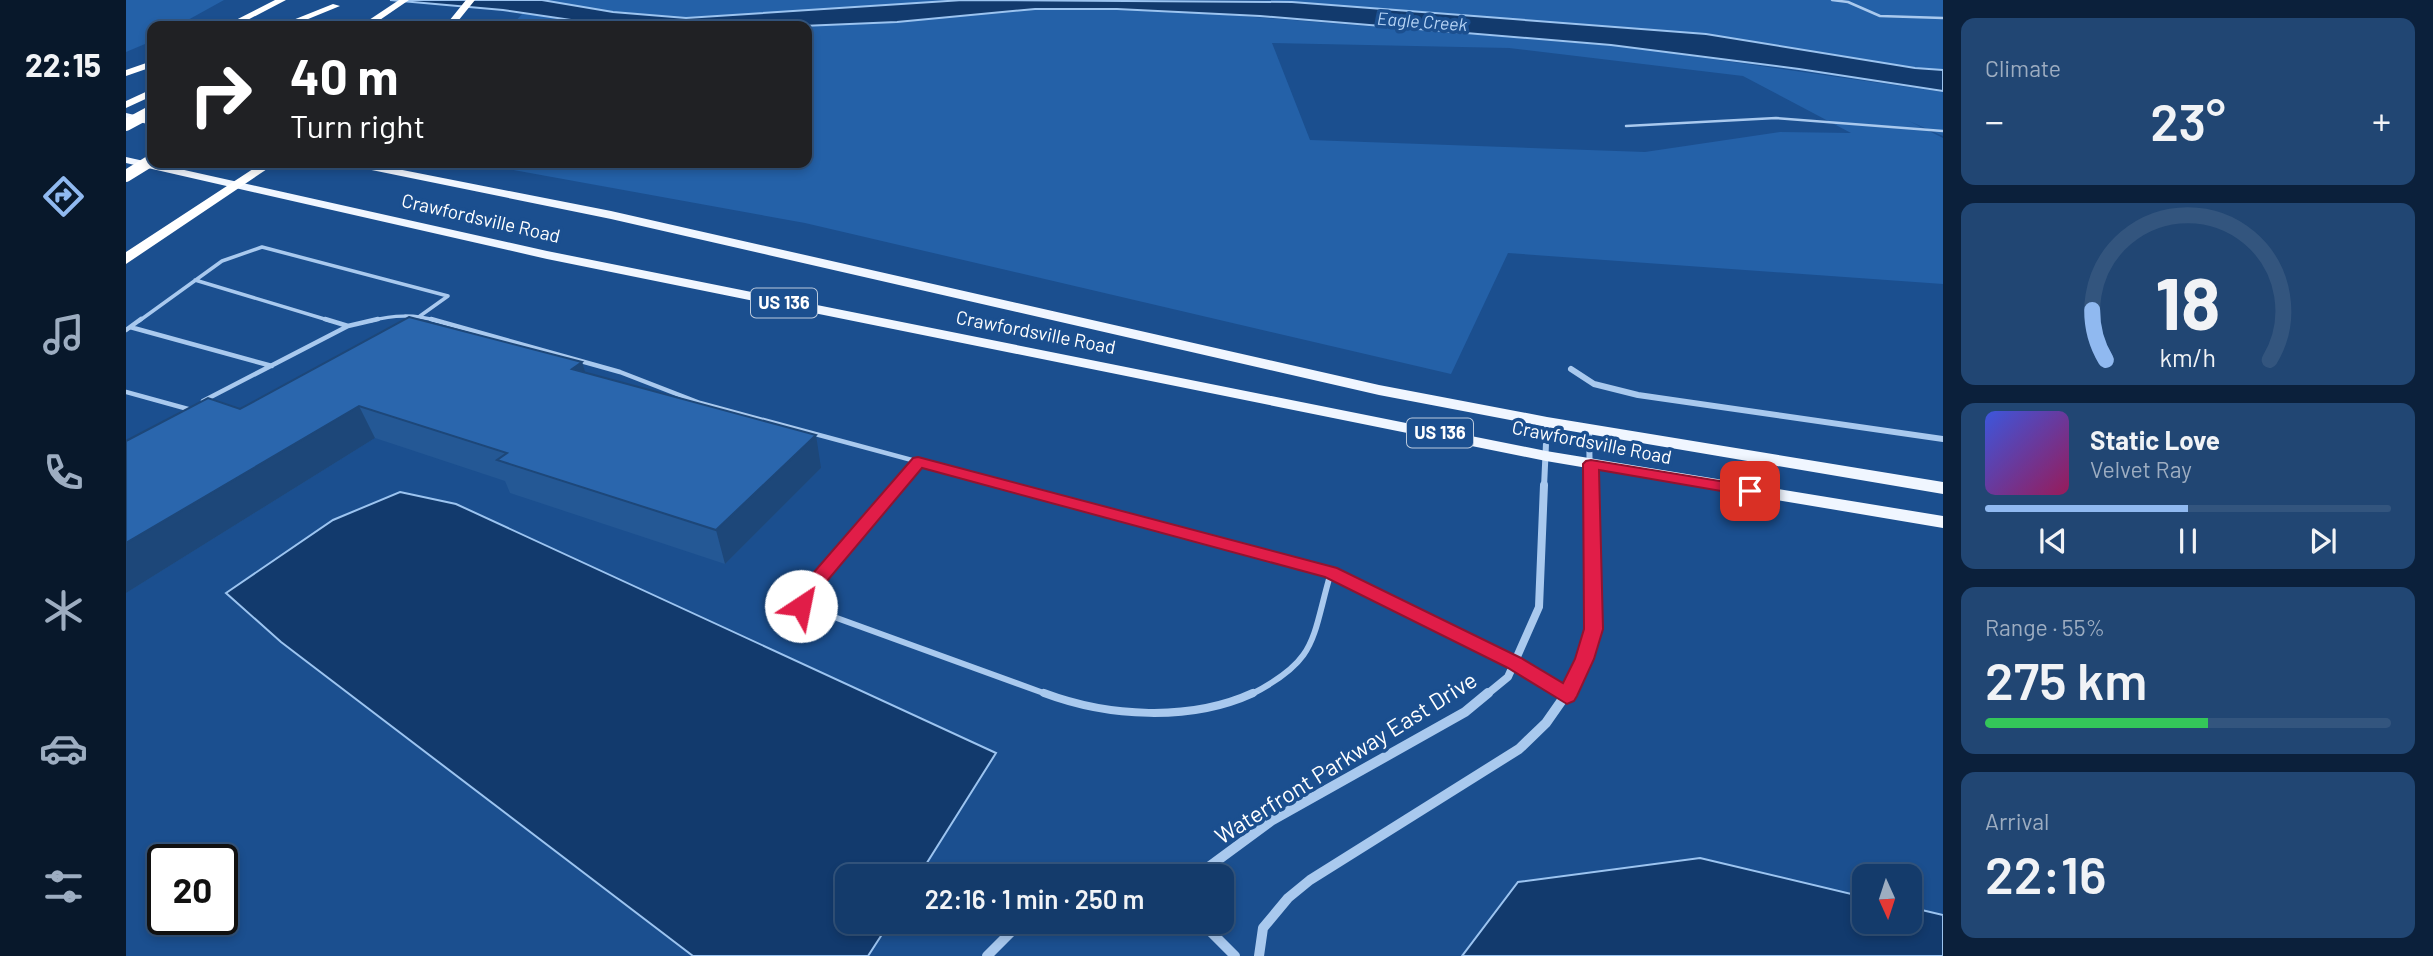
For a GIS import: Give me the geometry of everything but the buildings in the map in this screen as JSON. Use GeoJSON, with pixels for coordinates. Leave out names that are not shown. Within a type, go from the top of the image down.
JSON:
{"type":"FeatureCollection","features":[{"type":"Feature","properties":{"kind":"highway"},"geometry":{"type":"LineString","coordinates":[[240,21],[282,0]]}},
{"type":"Feature","properties":{"kind":"highway"},"geometry":{"type":"LineString","coordinates":[[314,21],[345,0]]}},
{"type":"Feature","properties":{"kind":"highway"},"geometry":{"type":"LineString","coordinates":[[373,21],[405,0]]}},
{"type":"Feature","properties":{"kind":"highway"},"geometry":{"type":"LineString","coordinates":[[454,21],[471,0]]}},
{"type":"Feature","properties":{"kind":"highway"},"geometry":{"type":"LineString","coordinates":[[296,21],[336,6]]}},
{"type":"Feature","properties":{"kind":"highway"},"geometry":{"type":"LineString","coordinates":[[126,73],[147,66]]}},
{"type":"Feature","properties":{"kind":"highway"},"geometry":{"type":"LineString","coordinates":[[131,103],[147,95]]}},
{"type":"Feature","properties":{"kind":"highway"},"geometry":{"type":"LineString","coordinates":[[126,125],[147,114]]}},
{"type":"Feature","properties":{"kind":"highway"},"geometry":{"type":"LineString","coordinates":[[126,176],[147,163]]}},
{"type":"Feature","properties":{"kind":"highway"},"geometry":{"type":"LineString","coordinates":[[126,259],[262,168]]}},
{"type":"Feature","properties":{"kind":"main road"},"geometry":{"type":"LineString","coordinates":[[126,116],[147,121]]}},
{"type":"Feature","properties":{"kind":"main road","name":"Crawfordsville Road"},"geometry":{"type":"LineString","coordinates":[[126,160],[147,165]]}},
{"type":"Feature","properties":{"kind":"main road","name":"Crawfordsville Road"},"geometry":{"type":"LineString","coordinates":[[163,168],[547,255],[1546,456],[1943,522]]}},
{"type":"Feature","properties":{"kind":"main road","name":"Crawfordsville Road"},"geometry":{"type":"LineString","coordinates":[[377,168],[611,215],[1298,373],[1547,422],[1943,488]]}},
{"type":"Feature","properties":{"kind":"street"},"geometry":{"type":"LineString","coordinates":[[1571,369],[1594,384],[1638,395],[1943,439]]}},
{"type":"Feature","properties":{"kind":"street","name":"Waterfront Parkway East Drive"},"geometry":{"type":"LineString","coordinates":[[1213,864],[1271,821],[1465,712],[1508,677],[1539,607],[1547,422]]}},
{"type":"Feature","properties":{"kind":"street"},"geometry":{"type":"LineString","coordinates":[[1259,956],[1263,928],[1288,898],[1310,880],[1519,749],[1544,728],[1567,696],[1584,659],[1593,629],[1589,429]]}},
{"type":"Feature","properties":{"kind":"street"},"geometry":{"type":"LineString","coordinates":[[987,956],[1009,934]]}},
{"type":"Feature","properties":{"kind":"street"},"geometry":{"type":"LineString","coordinates":[[1213,934],[1235,956]]}},
{"type":"Feature","properties":{"kind":"lane"},"geometry":{"type":"LineString","coordinates":[[1832,0],[1848,2],[1880,16],[1943,18]]}},
{"type":"Feature","properties":{"kind":"lane"},"geometry":{"type":"LineString","coordinates":[[1626,126],[1776,118],[1943,131]]}},
{"type":"Feature","properties":{"kind":"lane"},"geometry":{"type":"LineString","coordinates":[[128,329],[228,258],[262,247],[447,296],[446,300],[420,316]]}},
{"type":"Feature","properties":{"kind":"lane"},"geometry":{"type":"LineString","coordinates":[[195,280],[348,327]]}},
{"type":"Feature","properties":{"kind":"lane"},"geometry":{"type":"LineString","coordinates":[[178,414],[348,327],[391,316],[420,316],[620,372],[700,403],[1331,572],[1514,663],[1567,696]]}},
{"type":"Feature","properties":{"kind":"lane"},"geometry":{"type":"LineString","coordinates":[[128,329],[272,366]]}},
{"type":"Feature","properties":{"kind":"lane"},"geometry":{"type":"LineString","coordinates":[[126,392],[188,409]]}},
{"type":"Feature","properties":{"kind":"lane"},"geometry":{"type":"LineString","coordinates":[[918,462],[802,598],[801,606],[1072,703],[1116,711],[1167,712],[1202,710],[1248,696],[1296,668],[1308,649],[1331,572]]}},
{"type":"Feature","properties":{"kind":"shaded area"},"geometry":{"type":"Polygon","coordinates":[[[126,0],[224,0],[186,21],[147,21],[147,43],[126,52],[126,0]]]}},
{"type":"Feature","properties":{"kind":"shaded area"},"geometry":{"type":"Polygon","coordinates":[[[542,0],[963,0],[686,18],[613,12],[542,0]]]}},
{"type":"Feature","properties":{"kind":"shaded area"},"geometry":{"type":"Polygon","coordinates":[[[1264,0],[1943,0],[1943,70],[1915,68],[1706,34],[1264,0]]]}},
{"type":"Feature","properties":{"kind":"shaded area"},"geometry":{"type":"Polygon","coordinates":[[[1035,9],[1204,13],[1628,47],[1943,92],[1943,136],[1909,121],[1943,138],[1943,284],[1508,253],[1451,374],[805,223],[502,168],[812,168],[812,25],[1035,9]],[[1272,43],[1310,140],[1645,152],[1780,132],[1851,133],[1743,76],[1509,48],[1272,43]]]}},
{"type":"Feature","properties":{"kind":"shaded area"},"geometry":{"type":"Polygon","coordinates":[[[523,13],[578,21],[516,21],[523,13]]]}},
{"type":"Feature","properties":{"kind":"water","name":"Eagle Creek"},"geometry":{"type":"Polygon","coordinates":[[[390,0],[542,0],[613,12],[686,18],[963,0],[1292,2],[1706,34],[1915,68],[1943,70],[1943,91],[1611,45],[1260,16],[1117,9],[1035,9],[897,22],[812,26],[812,21],[578,21],[503,10],[390,0]]]}},
{"type":"Feature","properties":{"kind":"water"},"geometry":{"type":"Polygon","coordinates":[[[400,492],[456,504],[996,753],[926,864],[835,864],[835,934],[882,934],[868,956],[693,956],[281,642],[226,593],[333,520],[400,492]]]}},
{"type":"Feature","properties":{"kind":"water"},"geometry":{"type":"Polygon","coordinates":[[[1700,858],[1852,894],[1852,934],[1922,934],[1922,910],[1943,915],[1943,956],[1462,956],[1518,882],[1700,858]]]}},
{"type":"Feature","properties":{"kind":"route"},"geometry":{"type":"LineString","coordinates":[[801,606],[802,598],[918,462],[1331,572],[1514,663],[1567,696],[1584,659],[1593,629],[1591,464],[1750,491]]}}]}
